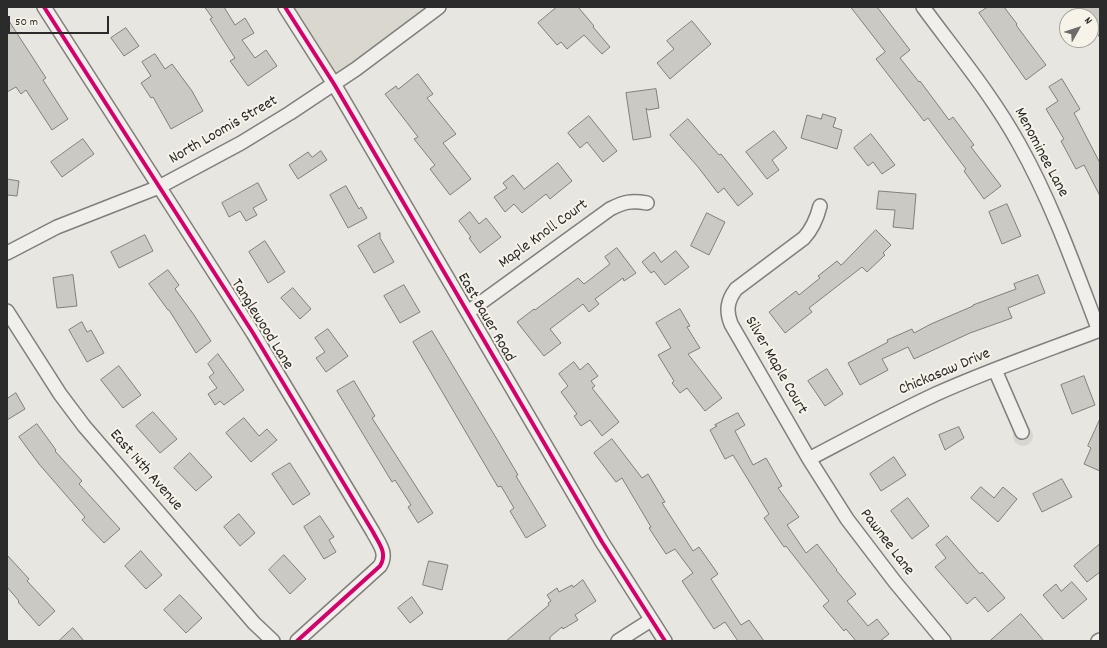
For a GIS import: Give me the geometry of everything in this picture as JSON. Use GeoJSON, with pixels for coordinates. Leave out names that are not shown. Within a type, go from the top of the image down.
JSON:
{"type":"FeatureCollection","features":[{"type":"Feature","properties":{"kind":"street","name":"Tanglewood Lane"},"geometry":{"type":"LineString","coordinates":[[44,7],[253,333],[383,551],[384,560],[380,566],[297,641]]}},
{"type":"Feature","properties":{"kind":"street","name":"East Bauer Road"},"geometry":{"type":"LineString","coordinates":[[285,7],[334,84],[598,535],[665,641]]}},
{"type":"Feature","properties":{"kind":"street","name":"North Loomis Street"},"geometry":{"type":"LineString","coordinates":[[7,253],[57,227],[159,187],[241,143],[356,69],[439,7]]}},
{"type":"Feature","properties":{"kind":"street","name":"Menominee Lane"},"geometry":{"type":"LineString","coordinates":[[924,7],[993,103],[1019,143],[1040,184],[1099,331]]}},
{"type":"Feature","properties":{"kind":"street","name":"Maple Knoll Court"},"geometry":{"type":"LineString","coordinates":[[468,312],[610,209],[629,201],[647,203]]}},
{"type":"Feature","properties":{"kind":"street","name":"Silver Maple Court"},"geometry":{"type":"LineString","coordinates":[[809,459],[731,324],[728,315],[729,301],[736,289],[804,238],[810,232],[815,223],[820,206]]}},
{"type":"Feature","properties":{"kind":"street","name":"East 14th Avenue"},"geometry":{"type":"LineString","coordinates":[[7,311],[60,394],[84,426],[254,623],[273,641]]}},
{"type":"Feature","properties":{"kind":"street","name":"Chickasaw Drive"},"geometry":{"type":"LineString","coordinates":[[809,459],[936,394],[1099,331]]}},
{"type":"Feature","properties":{"kind":"street"},"geometry":{"type":"LineString","coordinates":[[995,370],[1022,432]]}},
{"type":"Feature","properties":{"kind":"street","name":"Pawnee Lane"},"geometry":{"type":"LineString","coordinates":[[809,459],[838,507],[869,549],[944,641]]}},
{"type":"Feature","properties":{"kind":"street"},"geometry":{"type":"LineString","coordinates":[[618,641],[651,620]]}},
{"type":"Feature","properties":{"kind":"shaded area"},"geometry":{"type":"Polygon","coordinates":[[[287,7],[433,7],[333,81],[287,7]]]}},
{"type":"Feature","properties":{"kind":"shaded area"},"geometry":{"type":"Polygon","coordinates":[[[1023,426],[1030,429],[1033,436],[1030,443],[1023,446],[1016,443],[1013,436],[1016,429],[1023,426]]]}},
{"type":"Feature","properties":{"kind":"building"},"geometry":{"type":"Polygon","coordinates":[[[205,7],[224,7],[235,25],[245,18],[254,33],[242,40],[255,58],[266,50],[277,66],[248,86],[230,61],[235,58],[210,19],[212,18],[205,7]]]}},
{"type":"Feature","properties":{"kind":"building"},"geometry":{"type":"Polygon","coordinates":[[[557,7],[578,7],[610,47],[602,54],[584,35],[567,49],[561,42],[557,45],[538,23],[557,7]]]}},
{"type":"Feature","properties":{"kind":"building"},"geometry":{"type":"Polygon","coordinates":[[[851,7],[877,7],[910,50],[900,58],[919,82],[920,81],[949,120],[953,117],[974,145],[971,147],[1001,186],[984,199],[964,171],[966,169],[928,118],[924,121],[876,59],[885,52],[851,7]]]}},
{"type":"Feature","properties":{"kind":"building"},"geometry":{"type":"Polygon","coordinates":[[[988,7],[1004,7],[1046,65],[1026,80],[979,13],[988,7]]]}},
{"type":"Feature","properties":{"kind":"building"},"geometry":{"type":"Polygon","coordinates":[[[1100,7],[1100,38],[1099,8],[1083,8],[1100,7]]]}},
{"type":"Feature","properties":{"kind":"building"},"geometry":{"type":"Polygon","coordinates":[[[7,18],[46,78],[43,80],[68,119],[52,130],[26,90],[21,94],[16,87],[7,92],[7,18]]]}},
{"type":"Feature","properties":{"kind":"building"},"geometry":{"type":"Polygon","coordinates":[[[692,21],[711,44],[670,79],[657,63],[674,49],[667,41],[692,21]]]}},
{"type":"Feature","properties":{"kind":"building"},"geometry":{"type":"Polygon","coordinates":[[[126,28],[139,46],[124,56],[111,38],[126,28]]]}},
{"type":"Feature","properties":{"kind":"building"},"geometry":{"type":"Polygon","coordinates":[[[155,54],[165,69],[172,64],[192,91],[203,111],[171,129],[153,97],[151,98],[141,83],[151,76],[142,62],[155,54]]]}},
{"type":"Feature","properties":{"kind":"building"},"geometry":{"type":"Polygon","coordinates":[[[418,74],[433,94],[427,98],[456,134],[443,143],[471,179],[450,195],[430,169],[435,165],[414,139],[418,137],[385,94],[396,86],[398,89],[418,74]]]}},
{"type":"Feature","properties":{"kind":"building"},"geometry":{"type":"Polygon","coordinates":[[[1062,79],[1080,109],[1074,113],[1100,163],[1100,196],[1084,165],[1076,169],[1061,141],[1064,139],[1046,109],[1058,101],[1049,87],[1062,79]]]}},
{"type":"Feature","properties":{"kind":"building"},"geometry":{"type":"Polygon","coordinates":[[[656,89],[659,108],[648,110],[646,108],[651,137],[633,140],[626,93],[656,89]]]}},
{"type":"Feature","properties":{"kind":"building"},"geometry":{"type":"Polygon","coordinates":[[[823,114],[836,118],[833,127],[842,130],[837,149],[801,138],[807,115],[821,119],[823,114]]]}},
{"type":"Feature","properties":{"kind":"building"},"geometry":{"type":"Polygon","coordinates":[[[589,116],[617,151],[603,162],[587,142],[580,148],[568,133],[589,116]]]}},
{"type":"Feature","properties":{"kind":"building"},"geometry":{"type":"Polygon","coordinates":[[[688,119],[719,155],[721,154],[753,194],[738,206],[724,188],[718,193],[670,135],[688,119]]]}},
{"type":"Feature","properties":{"kind":"building"},"geometry":{"type":"Polygon","coordinates":[[[774,131],[787,148],[772,160],[779,170],[767,179],[746,152],[774,131]]]}},
{"type":"Feature","properties":{"kind":"building"},"geometry":{"type":"Polygon","coordinates":[[[871,134],[895,165],[882,174],[873,162],[868,166],[854,148],[871,134]]]}},
{"type":"Feature","properties":{"kind":"building"},"geometry":{"type":"Polygon","coordinates":[[[83,139],[94,154],[62,177],[51,162],[83,139]]]}},
{"type":"Feature","properties":{"kind":"building"},"geometry":{"type":"Polygon","coordinates":[[[321,151],[327,160],[298,179],[289,165],[308,152],[312,157],[321,151]]]}},
{"type":"Feature","properties":{"kind":"building"},"geometry":{"type":"Polygon","coordinates":[[[558,163],[572,181],[550,199],[546,194],[522,213],[514,204],[505,212],[494,197],[507,188],[503,183],[513,175],[524,189],[558,163]]]}},
{"type":"Feature","properties":{"kind":"building"},"geometry":{"type":"Polygon","coordinates":[[[7,179],[19,181],[17,196],[7,195],[7,179]]]}},
{"type":"Feature","properties":{"kind":"building"},"geometry":{"type":"Polygon","coordinates":[[[258,183],[267,200],[253,208],[257,215],[246,221],[240,211],[229,217],[222,203],[258,183]]]}},
{"type":"Feature","properties":{"kind":"building"},"geometry":{"type":"Polygon","coordinates":[[[346,186],[359,209],[361,207],[367,218],[348,228],[330,195],[346,186]]]}},
{"type":"Feature","properties":{"kind":"building"},"geometry":{"type":"Polygon","coordinates":[[[879,191],[916,194],[913,229],[893,227],[895,210],[877,209],[879,191]]]}},
{"type":"Feature","properties":{"kind":"building"},"geometry":{"type":"Polygon","coordinates":[[[1007,204],[1021,236],[1002,244],[989,212],[1007,204]]]}},
{"type":"Feature","properties":{"kind":"building"},"geometry":{"type":"Polygon","coordinates":[[[470,212],[479,224],[486,218],[501,237],[480,253],[469,238],[471,237],[459,221],[470,212]]]}},
{"type":"Feature","properties":{"kind":"building"},"geometry":{"type":"Polygon","coordinates":[[[707,213],[725,222],[709,255],[691,246],[707,213]]]}},
{"type":"Feature","properties":{"kind":"building"},"geometry":{"type":"Polygon","coordinates":[[[876,230],[891,245],[883,253],[885,255],[867,272],[862,267],[809,308],[812,312],[785,333],[769,312],[796,291],[799,295],[820,278],[818,276],[837,261],[841,265],[876,230]]]}},
{"type":"Feature","properties":{"kind":"building"},"geometry":{"type":"Polygon","coordinates":[[[380,233],[380,238],[394,262],[374,273],[358,246],[380,233]]]}},
{"type":"Feature","properties":{"kind":"building"},"geometry":{"type":"Polygon","coordinates":[[[145,235],[153,251],[119,268],[111,252],[145,235]]]}},
{"type":"Feature","properties":{"kind":"building"},"geometry":{"type":"Polygon","coordinates":[[[265,241],[285,272],[268,283],[249,252],[265,241]]]}},
{"type":"Feature","properties":{"kind":"building"},"geometry":{"type":"Polygon","coordinates":[[[617,248],[636,273],[624,281],[623,278],[595,299],[599,304],[589,312],[583,304],[550,329],[561,343],[544,356],[517,322],[578,278],[584,284],[610,264],[605,257],[617,248]]]}},
{"type":"Feature","properties":{"kind":"building"},"geometry":{"type":"Polygon","coordinates":[[[676,251],[689,267],[665,285],[654,271],[651,273],[642,262],[654,252],[661,262],[676,251]]]}},
{"type":"Feature","properties":{"kind":"building"},"geometry":{"type":"Polygon","coordinates":[[[168,270],[179,285],[175,289],[211,341],[196,353],[169,310],[149,284],[168,270]]]}},
{"type":"Feature","properties":{"kind":"building"},"geometry":{"type":"Polygon","coordinates":[[[73,275],[77,306],[57,308],[53,278],[73,275]]]}},
{"type":"Feature","properties":{"kind":"building"},"geometry":{"type":"Polygon","coordinates":[[[1038,275],[1045,293],[1008,308],[1012,318],[970,333],[914,359],[908,347],[882,359],[888,370],[860,385],[848,363],[888,342],[887,340],[912,329],[914,333],[973,305],[1016,289],[1014,284],[1038,275]]]}},
{"type":"Feature","properties":{"kind":"building"},"geometry":{"type":"Polygon","coordinates":[[[404,285],[420,312],[400,323],[384,296],[404,285]]]}},
{"type":"Feature","properties":{"kind":"building"},"geometry":{"type":"Polygon","coordinates":[[[293,288],[311,309],[300,319],[281,298],[293,288]]]}},
{"type":"Feature","properties":{"kind":"building"},"geometry":{"type":"Polygon","coordinates":[[[680,309],[690,326],[687,327],[700,348],[688,354],[722,398],[705,411],[687,388],[680,393],[672,383],[674,381],[658,355],[671,348],[656,323],[680,309]]]}},
{"type":"Feature","properties":{"kind":"building"},"geometry":{"type":"Polygon","coordinates":[[[82,322],[87,332],[91,330],[104,353],[87,362],[69,330],[82,322]]]}},
{"type":"Feature","properties":{"kind":"building"},"geometry":{"type":"Polygon","coordinates":[[[328,329],[348,356],[326,372],[316,358],[325,352],[315,338],[328,329]]]}},
{"type":"Feature","properties":{"kind":"building"},"geometry":{"type":"Polygon","coordinates":[[[432,331],[518,475],[516,476],[546,526],[526,538],[510,511],[514,508],[501,486],[498,487],[413,342],[432,331]]]}},
{"type":"Feature","properties":{"kind":"building"},"geometry":{"type":"Polygon","coordinates":[[[218,354],[244,390],[224,405],[220,401],[215,405],[208,394],[217,388],[209,377],[214,373],[208,364],[218,354]]]}},
{"type":"Feature","properties":{"kind":"building"},"geometry":{"type":"Polygon","coordinates":[[[574,362],[580,370],[588,363],[598,376],[591,381],[595,386],[592,388],[619,422],[602,436],[590,420],[581,426],[574,416],[577,414],[561,392],[568,386],[559,374],[574,362]]]}},
{"type":"Feature","properties":{"kind":"building"},"geometry":{"type":"Polygon","coordinates":[[[119,366],[141,395],[123,408],[101,380],[119,366]]]}},
{"type":"Feature","properties":{"kind":"building"},"geometry":{"type":"Polygon","coordinates":[[[827,369],[843,394],[825,406],[808,381],[827,369]]]}},
{"type":"Feature","properties":{"kind":"building"},"geometry":{"type":"Polygon","coordinates":[[[1084,376],[1095,405],[1072,414],[1061,385],[1084,376]]]}},
{"type":"Feature","properties":{"kind":"building"},"geometry":{"type":"Polygon","coordinates":[[[354,381],[375,416],[372,418],[433,513],[418,523],[408,507],[411,505],[395,480],[392,482],[337,391],[354,381]]]}},
{"type":"Feature","properties":{"kind":"building"},"geometry":{"type":"Polygon","coordinates":[[[16,393],[25,409],[7,420],[7,399],[16,393]]]}},
{"type":"Feature","properties":{"kind":"building"},"geometry":{"type":"Polygon","coordinates":[[[153,412],[177,439],[160,453],[136,426],[153,412]]]}},
{"type":"Feature","properties":{"kind":"building"},"geometry":{"type":"Polygon","coordinates":[[[738,413],[745,425],[735,431],[753,465],[766,458],[782,486],[778,488],[799,517],[787,525],[806,553],[817,544],[856,594],[847,601],[868,626],[877,619],[889,634],[880,641],[856,641],[846,629],[844,631],[823,606],[829,601],[786,546],[784,547],[764,518],[769,514],[733,455],[725,459],[710,430],[717,426],[715,425],[738,413]]]}},
{"type":"Feature","properties":{"kind":"building"},"geometry":{"type":"Polygon","coordinates":[[[244,418],[259,436],[267,429],[277,440],[251,462],[226,433],[244,418]]]}},
{"type":"Feature","properties":{"kind":"building"},"geometry":{"type":"Polygon","coordinates":[[[1100,419],[1100,471],[1084,464],[1091,448],[1088,446],[1100,419]]]}},
{"type":"Feature","properties":{"kind":"building"},"geometry":{"type":"Polygon","coordinates":[[[37,424],[56,450],[55,451],[82,481],[79,484],[120,529],[104,543],[82,520],[85,517],[39,464],[19,437],[37,424]]]}},
{"type":"Feature","properties":{"kind":"building"},"geometry":{"type":"Polygon","coordinates":[[[959,427],[964,438],[945,450],[939,435],[959,427]]]}},
{"type":"Feature","properties":{"kind":"building"},"geometry":{"type":"Polygon","coordinates":[[[612,439],[642,478],[648,474],[665,502],[662,503],[693,551],[699,547],[718,574],[711,579],[741,625],[749,620],[764,641],[738,641],[725,622],[714,629],[682,581],[693,573],[675,549],[666,554],[649,528],[651,527],[622,478],[616,482],[594,453],[612,439]]]}},
{"type":"Feature","properties":{"kind":"building"},"geometry":{"type":"Polygon","coordinates":[[[190,453],[212,477],[196,491],[174,468],[190,453]]]}},
{"type":"Feature","properties":{"kind":"building"},"geometry":{"type":"Polygon","coordinates":[[[894,457],[906,475],[881,491],[870,474],[894,457]]]}},
{"type":"Feature","properties":{"kind":"building"},"geometry":{"type":"Polygon","coordinates":[[[290,463],[310,494],[293,505],[272,474],[290,463]]]}},
{"type":"Feature","properties":{"kind":"building"},"geometry":{"type":"Polygon","coordinates":[[[1062,479],[1072,497],[1042,512],[1033,494],[1062,479]]]}},
{"type":"Feature","properties":{"kind":"building"},"geometry":{"type":"Polygon","coordinates":[[[981,487],[994,498],[1003,487],[1017,499],[998,522],[971,498],[981,487]]]}},
{"type":"Feature","properties":{"kind":"building"},"geometry":{"type":"Polygon","coordinates":[[[908,498],[929,526],[912,539],[891,511],[908,498]]]}},
{"type":"Feature","properties":{"kind":"building"},"geometry":{"type":"Polygon","coordinates":[[[239,514],[255,533],[240,546],[224,527],[239,514]]]}},
{"type":"Feature","properties":{"kind":"building"},"geometry":{"type":"Polygon","coordinates":[[[320,516],[334,537],[329,540],[336,552],[324,559],[304,527],[320,516]]]}},
{"type":"Feature","properties":{"kind":"building"},"geometry":{"type":"Polygon","coordinates":[[[947,536],[980,574],[982,572],[1005,598],[988,612],[975,597],[967,604],[935,567],[946,558],[936,545],[947,536]]]}},
{"type":"Feature","properties":{"kind":"building"},"geometry":{"type":"Polygon","coordinates":[[[1100,544],[1100,572],[1087,582],[1074,566],[1100,544]]]}},
{"type":"Feature","properties":{"kind":"building"},"geometry":{"type":"Polygon","coordinates":[[[141,551],[162,575],[146,589],[125,566],[141,551]]]}},
{"type":"Feature","properties":{"kind":"building"},"geometry":{"type":"Polygon","coordinates":[[[7,555],[29,579],[27,581],[55,611],[39,626],[7,587],[7,555]]]}},
{"type":"Feature","properties":{"kind":"building"},"geometry":{"type":"Polygon","coordinates":[[[284,555],[306,579],[290,594],[269,570],[284,555]]]}},
{"type":"Feature","properties":{"kind":"building"},"geometry":{"type":"Polygon","coordinates":[[[429,561],[448,565],[442,590],[423,585],[429,561]]]}},
{"type":"Feature","properties":{"kind":"building"},"geometry":{"type":"Polygon","coordinates":[[[583,580],[596,601],[575,615],[578,620],[563,629],[562,627],[550,637],[550,641],[506,641],[549,605],[548,603],[551,601],[547,595],[557,588],[559,592],[572,585],[573,587],[583,580]]]}},
{"type":"Feature","properties":{"kind":"building"},"geometry":{"type":"Polygon","coordinates":[[[1072,582],[1087,599],[1063,619],[1043,595],[1056,584],[1061,591],[1072,582]]]}},
{"type":"Feature","properties":{"kind":"building"},"geometry":{"type":"Polygon","coordinates":[[[180,595],[202,618],[186,633],[164,610],[180,595]]]}},
{"type":"Feature","properties":{"kind":"building"},"geometry":{"type":"Polygon","coordinates":[[[412,597],[423,613],[410,623],[398,608],[412,597]]]}},
{"type":"Feature","properties":{"kind":"building"},"geometry":{"type":"Polygon","coordinates":[[[1021,614],[1044,641],[990,641],[1021,614]]]}},
{"type":"Feature","properties":{"kind":"building"},"geometry":{"type":"Polygon","coordinates":[[[73,628],[84,641],[59,641],[73,628]]]}},
{"type":"Feature","properties":{"kind":"cycle path"},"geometry":{"type":"LineString","coordinates":[[44,7],[253,333],[382,549],[383,557],[380,566],[297,641]]}},
{"type":"Feature","properties":{"kind":"cycle path"},"geometry":{"type":"LineString","coordinates":[[285,7],[334,84],[602,542],[665,641]]}}]}
